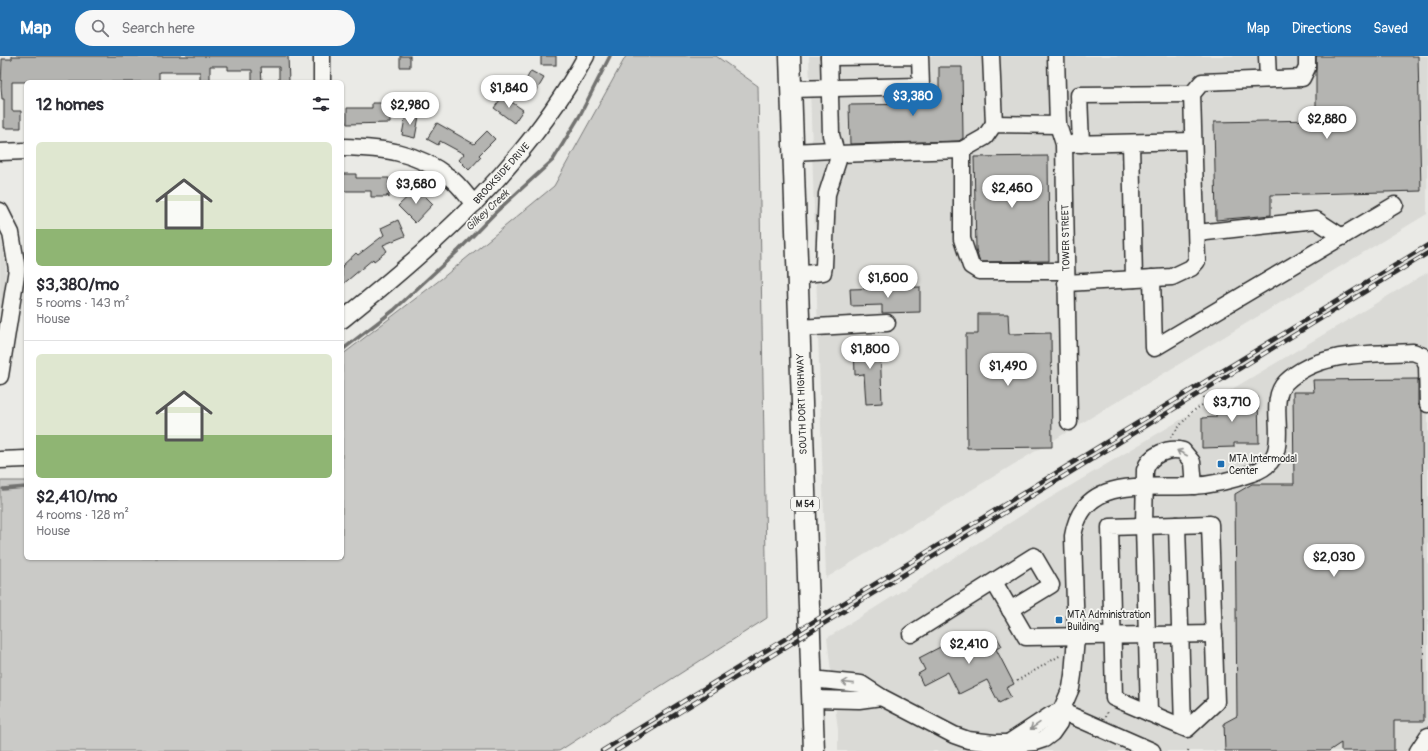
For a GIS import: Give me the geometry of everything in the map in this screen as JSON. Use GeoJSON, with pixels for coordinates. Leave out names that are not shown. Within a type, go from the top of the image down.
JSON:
{"type":"FeatureCollection","features":[{"type":"Feature","properties":{"kind":"main road","name":"SOUTH DORT HIGHWAY"},"geometry":{"type":"LineString","coordinates":[[790,56],[796,275],[814,751]]}},
{"type":"Feature","properties":{"kind":"street"},"geometry":{"type":"LineString","coordinates":[[322,56],[322,80]]}},
{"type":"Feature","properties":{"kind":"street","name":"BROOKSIDE DRIVE"},"geometry":{"type":"LineString","coordinates":[[344,318],[402,272],[474,204],[540,130],[568,88],[586,56]]}},
{"type":"Feature","properties":{"kind":"street"},"geometry":{"type":"LineString","coordinates":[[796,275],[823,272],[826,254],[828,194],[836,170],[835,152],[831,135],[829,56],[929,56]]}},
{"type":"Feature","properties":{"kind":"street"},"geometry":{"type":"LineString","coordinates":[[791,88],[921,86],[920,56]]}},
{"type":"Feature","properties":{"kind":"street"},"geometry":{"type":"LineString","coordinates":[[792,152],[962,150],[985,137],[994,124],[990,56]]}},
{"type":"Feature","properties":{"kind":"street","name":"TOWER STREET"},"geometry":{"type":"LineString","coordinates":[[1056,56],[1058,125],[1064,144],[1069,422]]}},
{"type":"Feature","properties":{"kind":"street"},"geometry":{"type":"LineString","coordinates":[[1267,56],[1268,79]]}},
{"type":"Feature","properties":{"kind":"street"},"geometry":{"type":"LineString","coordinates":[[962,150],[962,239],[971,266],[979,271],[1066,277],[1134,279],[1172,277],[1191,268],[1197,261],[1192,141],[1192,94],[1202,82],[1302,78],[1307,68],[1307,56]]}},
{"type":"Feature","properties":{"kind":"street"},"geometry":{"type":"LineString","coordinates":[[1081,144],[1079,94],[1192,94]]}},
{"type":"Feature","properties":{"kind":"street"},"geometry":{"type":"LineString","coordinates":[[994,124],[1058,125]]}},
{"type":"Feature","properties":{"kind":"street"},"geometry":{"type":"LineString","coordinates":[[1064,144],[1192,141]]}},
{"type":"Feature","properties":{"kind":"street"},"geometry":{"type":"LineString","coordinates":[[1131,143],[1134,279]]}},
{"type":"Feature","properties":{"kind":"street"},"geometry":{"type":"LineString","coordinates":[[344,147],[374,148],[408,154],[450,177],[474,204]]}},
{"type":"Feature","properties":{"kind":"street"},"geometry":{"type":"LineString","coordinates":[[0,152],[24,151]]}},
{"type":"Feature","properties":{"kind":"street"},"geometry":{"type":"LineString","coordinates":[[1152,278],[1154,348],[1395,205]]}},
{"type":"Feature","properties":{"kind":"street"},"geometry":{"type":"LineString","coordinates":[[0,211],[11,233],[21,283],[0,376]]}},
{"type":"Feature","properties":{"kind":"street"},"geometry":{"type":"LineString","coordinates":[[1197,233],[1316,220],[1342,236]]}},
{"type":"Feature","properties":{"kind":"street"},"geometry":{"type":"LineString","coordinates":[[798,328],[887,323]]}},
{"type":"Feature","properties":{"kind":"street"},"geometry":{"type":"LineString","coordinates":[[811,679],[861,684],[881,697],[954,735],[968,740],[994,743],[1010,742],[1051,715],[1061,711],[1071,688],[1076,637],[1072,536],[1080,512],[1097,496],[1122,488],[1194,486],[1238,478],[1267,466],[1273,457],[1276,447],[1279,391],[1292,377],[1326,360],[1342,357],[1413,352],[1423,356],[1427,365],[1428,404]]}},
{"type":"Feature","properties":{"kind":"street"},"geometry":{"type":"LineString","coordinates":[[1149,713],[1144,526],[1144,488],[1147,463],[1151,458],[1168,450],[1183,451],[1192,462],[1194,486]]}},
{"type":"Feature","properties":{"kind":"street"},"geometry":{"type":"LineString","coordinates":[[0,460],[24,459]]}},
{"type":"Feature","properties":{"kind":"street"},"geometry":{"type":"LineString","coordinates":[[1210,524],[1216,702],[1187,729],[1114,698],[1110,526],[1177,525],[1210,524]]}},
{"type":"Feature","properties":{"kind":"street"},"geometry":{"type":"LineString","coordinates":[[1177,525],[1183,727]]}},
{"type":"Feature","properties":{"kind":"street"},"geometry":{"type":"LineString","coordinates":[[911,634],[1034,556],[1052,585],[1010,610]]}},
{"type":"Feature","properties":{"kind":"street"},"geometry":{"type":"LineString","coordinates":[[994,582],[1026,637],[1214,634]]}},
{"type":"Feature","properties":{"kind":"street"},"geometry":{"type":"LineString","coordinates":[[812,699],[859,700],[881,697]]}},
{"type":"Feature","properties":{"kind":"street"},"geometry":{"type":"LineString","coordinates":[[1061,711],[1152,751]]}},
{"type":"Feature","properties":{"kind":"street"},"geometry":{"type":"LineString","coordinates":[[1418,751],[1428,736]]}},
{"type":"Feature","properties":{"kind":"path"},"geometry":{"type":"LineString","coordinates":[[1170,439],[1190,412],[1207,402],[1203,396]]}},
{"type":"Feature","properties":{"kind":"path"},"geometry":{"type":"LineString","coordinates":[[1017,680],[1063,654]]}},
{"type":"Feature","properties":{"kind":"shaded area"},"geometry":{"type":"Polygon","coordinates":[[[626,56],[716,56],[758,86],[767,618],[559,751],[0,751],[0,481],[24,481],[24,560],[344,560],[344,353],[441,279],[554,186],[626,56]]]}},
{"type":"Feature","properties":{"kind":"shaded area"},"geometry":{"type":"Polygon","coordinates":[[[809,56],[1428,56],[1427,214],[826,578],[809,56]]]}},
{"type":"Feature","properties":{"kind":"shaded area"},"geometry":{"type":"Polygon","coordinates":[[[0,233],[6,265],[4,322],[0,346],[0,233]]]}},
{"type":"Feature","properties":{"kind":"shaded area"},"geometry":{"type":"Polygon","coordinates":[[[1428,272],[1428,751],[838,751],[838,730],[827,638],[1030,510],[1428,272]]]}},
{"type":"Feature","properties":{"kind":"building"},"geometry":{"type":"Polygon","coordinates":[[[12,56],[288,56],[289,80],[279,80],[279,67],[261,67],[262,80],[252,80],[252,70],[228,70],[228,66],[210,66],[210,80],[200,80],[200,72],[159,72],[159,80],[24,80],[24,82],[12,82],[12,111],[21,111],[21,128],[4,128],[4,99],[2,99],[1,87],[2,59],[12,59],[12,56]]]}},
{"type":"Feature","properties":{"kind":"building"},"geometry":{"type":"Polygon","coordinates":[[[400,56],[410,56],[410,67],[400,67],[400,56]]]}},
{"type":"Feature","properties":{"kind":"building"},"geometry":{"type":"Polygon","coordinates":[[[541,56],[556,56],[556,65],[541,65],[541,56]]]}},
{"type":"Feature","properties":{"kind":"building"},"geometry":{"type":"Polygon","coordinates":[[[1316,56],[1418,56],[1421,191],[1271,195],[1271,215],[1216,220],[1214,122],[1316,120],[1316,56]]]}},
{"type":"Feature","properties":{"kind":"building"},"geometry":{"type":"Polygon","coordinates":[[[939,67],[962,67],[963,138],[959,141],[850,144],[849,105],[930,104],[930,95],[939,95],[939,67]]]}},
{"type":"Feature","properties":{"kind":"building"},"geometry":{"type":"Polygon","coordinates":[[[531,71],[544,78],[537,90],[524,83],[531,71]]]}},
{"type":"Feature","properties":{"kind":"building"},"geometry":{"type":"Polygon","coordinates":[[[503,96],[523,110],[514,123],[494,108],[503,96]]]}},
{"type":"Feature","properties":{"kind":"building"},"geometry":{"type":"Polygon","coordinates":[[[372,103],[390,103],[390,123],[347,124],[347,108],[372,108],[372,103]]]}},
{"type":"Feature","properties":{"kind":"building"},"geometry":{"type":"Polygon","coordinates":[[[406,113],[419,116],[415,138],[402,135],[406,113]]]}},
{"type":"Feature","properties":{"kind":"building"},"geometry":{"type":"Polygon","coordinates":[[[437,123],[474,144],[487,131],[495,139],[479,155],[481,157],[469,170],[459,160],[464,154],[440,141],[438,145],[427,139],[437,123]]]}},
{"type":"Feature","properties":{"kind":"building"},"geometry":{"type":"Polygon","coordinates":[[[1048,156],[1049,261],[982,262],[979,260],[976,249],[974,157],[1048,156]]]}},
{"type":"Feature","properties":{"kind":"building"},"geometry":{"type":"Polygon","coordinates":[[[344,174],[356,174],[356,178],[389,178],[389,198],[387,195],[387,197],[371,197],[371,191],[344,191],[344,174]]]}},
{"type":"Feature","properties":{"kind":"building"},"geometry":{"type":"Polygon","coordinates":[[[417,188],[433,204],[415,223],[398,206],[417,188]]]}},
{"type":"Feature","properties":{"kind":"building"},"geometry":{"type":"Polygon","coordinates":[[[398,220],[405,236],[383,245],[387,251],[374,261],[373,259],[344,283],[344,264],[356,253],[358,255],[384,235],[381,228],[398,220]]]}},
{"type":"Feature","properties":{"kind":"building"},"geometry":{"type":"Polygon","coordinates":[[[920,287],[920,312],[882,313],[882,305],[851,306],[850,289],[920,287]]]}},
{"type":"Feature","properties":{"kind":"building"},"geometry":{"type":"Polygon","coordinates":[[[978,314],[1008,314],[1009,334],[1051,333],[1052,447],[967,448],[966,334],[978,334],[978,314]]]}},
{"type":"Feature","properties":{"kind":"building"},"geometry":{"type":"Polygon","coordinates":[[[880,343],[882,403],[866,404],[864,374],[855,375],[854,344],[880,343]]]}},
{"type":"Feature","properties":{"kind":"building"},"geometry":{"type":"Polygon","coordinates":[[[1418,379],[1418,404],[1422,411],[1424,721],[1394,721],[1394,751],[1341,751],[1341,743],[1329,751],[1225,751],[1224,723],[1237,716],[1235,494],[1252,484],[1294,484],[1293,392],[1314,392],[1313,380],[1418,379]]]}},
{"type":"Feature","properties":{"kind":"building"},"geometry":{"type":"Polygon","coordinates":[[[1258,397],[1259,443],[1234,443],[1234,447],[1202,448],[1202,418],[1216,417],[1216,398],[1258,397]]]}},
{"type":"Feature","properties":{"kind":"building"},"geometry":{"type":"Polygon","coordinates":[[[971,631],[975,639],[986,633],[989,640],[996,636],[1002,646],[996,649],[1014,684],[1006,688],[1011,697],[999,703],[987,680],[959,694],[948,672],[923,685],[918,674],[925,670],[919,658],[971,631]]]}},
{"type":"Feature","properties":{"kind":"waterway","name":"Gilkey Creek"},"geometry":{"type":"LineString","coordinates":[[344,348],[394,310],[459,250],[496,212],[553,160],[579,117],[610,56]]}},
{"type":"Feature","properties":{"kind":"waterway","name":"Gilkey Creek"},"geometry":{"type":"LineString","coordinates":[[3,489],[24,487]]}},
{"type":"Feature","properties":{"kind":"railway"},"geometry":{"type":"LineString","coordinates":[[602,751],[1428,245]]}},
{"type":"Feature","properties":{"kind":"railway"},"geometry":{"type":"LineString","coordinates":[[616,751],[1428,253]]}},
{"type":"Feature","properties":{"kind":"place","name":"MTA Intermodal Center"},"geometry":{"type":"Point","coordinates":[1221,464]}},
{"type":"Feature","properties":{"kind":"place","name":"MTA Administration Building"},"geometry":{"type":"Point","coordinates":[1059,620]}}]}
